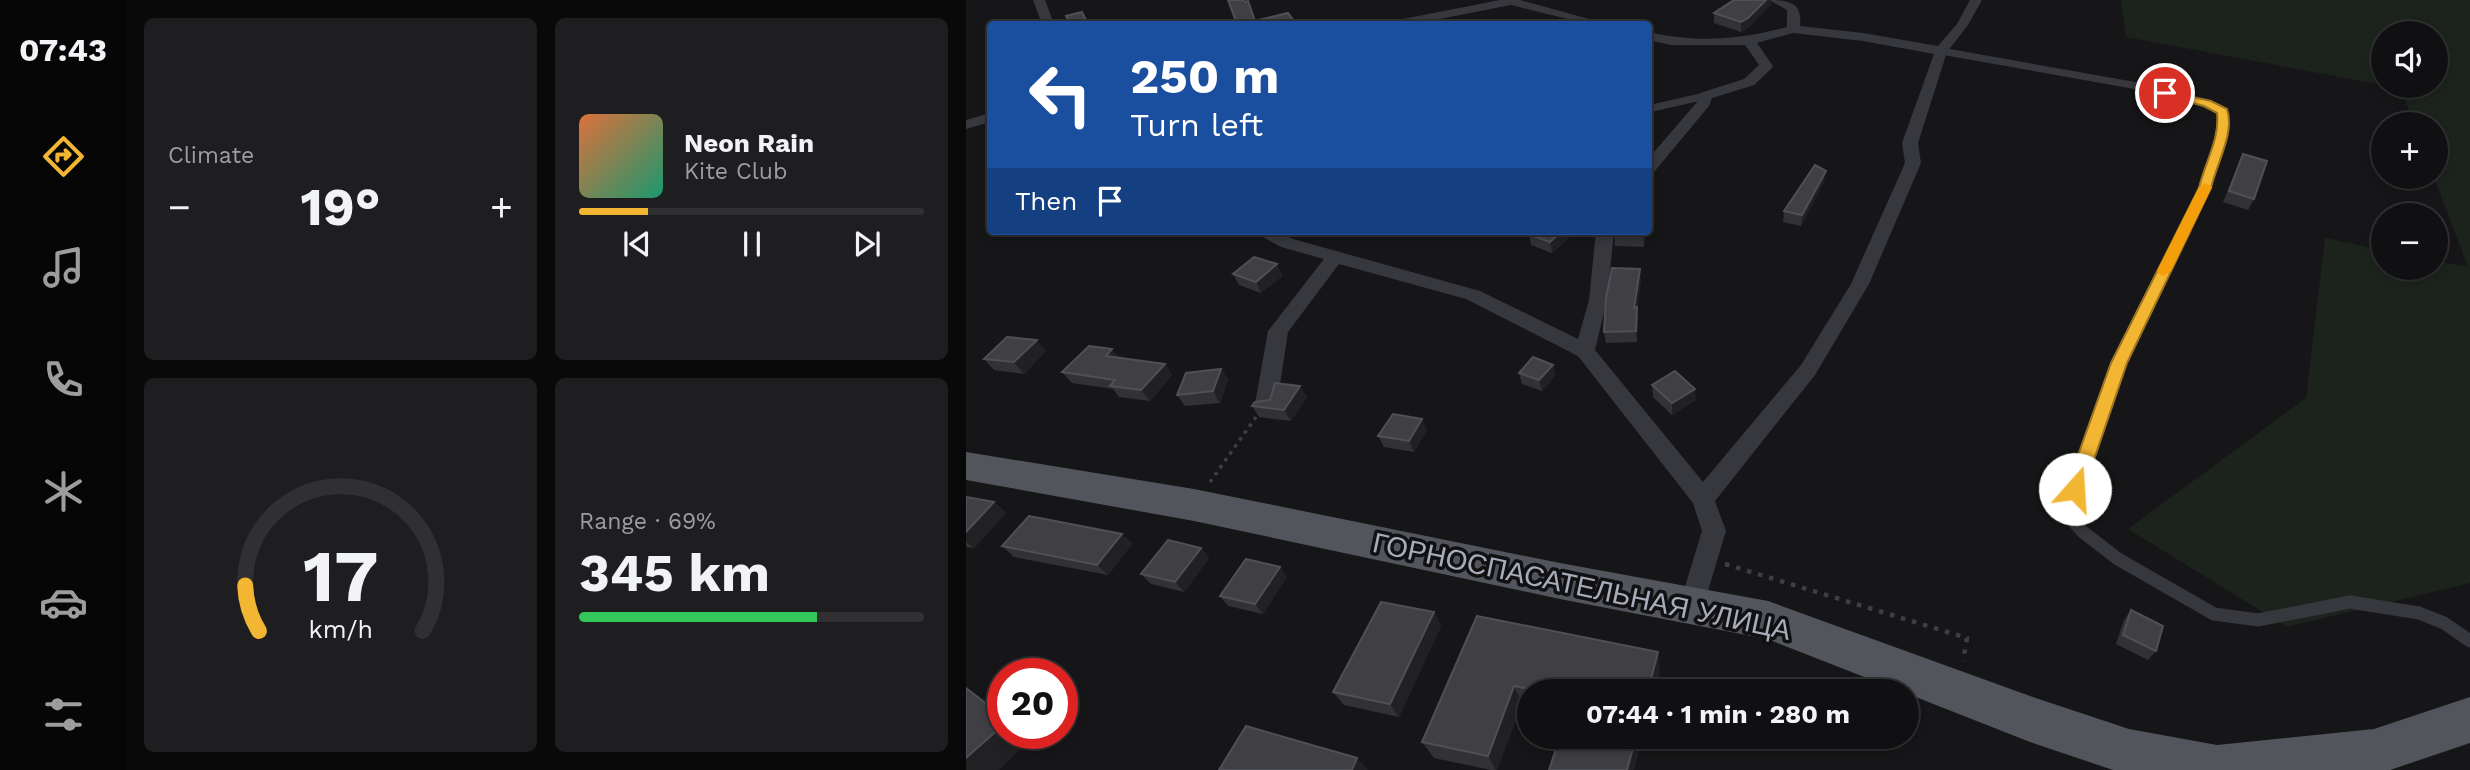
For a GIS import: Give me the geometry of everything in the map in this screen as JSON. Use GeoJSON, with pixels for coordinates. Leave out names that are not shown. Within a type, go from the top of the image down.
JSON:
{"type":"FeatureCollection","features":[{"type":"Feature","properties":{"kind":"main road","name":"ГОРНОСПАСАТЕЛЬНАЯ УЛИЦА"},"geometry":{"type":"LineString","coordinates":[[966,466],[1194,505],[1768,620],[2030,719],[2129,752],[2218,769],[2374,752],[2470,720]]}},
{"type":"Feature","properties":{"kind":"street"},"geometry":{"type":"LineString","coordinates":[[1040,0],[1047,21]]}},
{"type":"Feature","properties":{"kind":"street"},"geometry":{"type":"LineString","coordinates":[[1775,0],[1786,2],[1794,8],[1796,14],[1793,29]]}},
{"type":"Feature","properties":{"kind":"street"},"geometry":{"type":"LineString","coordinates":[[1703,499],[1808,370],[1860,284],[1913,163],[1910,143],[1941,51],[1962,25],[1976,0]]}},
{"type":"Feature","properties":{"kind":"street"},"geometry":{"type":"LineString","coordinates":[[1412,21],[1508,1],[1589,21]]}},
{"type":"Feature","properties":{"kind":"street"},"geometry":{"type":"LineString","coordinates":[[1652,37],[1671,41],[1711,43],[1749,41],[1793,29],[1863,37],[1941,51]]}},
{"type":"Feature","properties":{"kind":"street"},"geometry":{"type":"LineString","coordinates":[[1652,164],[1703,103],[1705,96],[1749,82],[1766,66],[1749,41]]}},
{"type":"Feature","properties":{"kind":"street"},"geometry":{"type":"LineString","coordinates":[[966,125],[987,118]]}},
{"type":"Feature","properties":{"kind":"street"},"geometry":{"type":"LineString","coordinates":[[1270,235],[1287,243],[1473,295],[1585,351],[1703,499],[1714,531],[1692,606]]}},
{"type":"Feature","properties":{"kind":"street"},"geometry":{"type":"LineString","coordinates":[[1585,351],[1598,300],[1605,235]]}},
{"type":"Feature","properties":{"kind":"street"},"geometry":{"type":"LineString","coordinates":[[1266,404],[1278,331],[1335,257]]}},
{"type":"Feature","properties":{"kind":"lane"},"geometry":{"type":"LineString","coordinates":[[1941,51],[1987,63],[2144,87],[2208,104],[2223,111],[2225,132],[2210,164],[2205,188],[2119,363],[2066,514],[2083,532],[2118,559],[2214,614],[2258,620],[2350,602],[2419,612],[2444,623],[2470,641]]}},
{"type":"Feature","properties":{"kind":"lane"},"geometry":{"type":"LineString","coordinates":[[1652,108],[1705,96]]}},
{"type":"Feature","properties":{"kind":"path"},"geometry":{"type":"LineString","coordinates":[[1194,505],[1266,404]]}},
{"type":"Feature","properties":{"kind":"path"},"geometry":{"type":"LineString","coordinates":[[1706,558],[1967,638],[1959,691]]}},
{"type":"Feature","properties":{"kind":"shaded area"},"geometry":{"type":"Polygon","coordinates":[[[2121,0],[2470,0],[2470,583],[2287,627],[2128,529],[2306,398],[2325,238],[2371,248],[2371,280],[2448,280],[2448,263],[2468,267],[2448,214],[2448,203],[2444,203],[2439,189],[2448,189],[2448,112],[2410,112],[2404,98],[2448,98],[2448,21],[2371,21],[2371,83],[2126,37],[2121,0]]]}},
{"type":"Feature","properties":{"kind":"building"},"geometry":{"type":"Polygon","coordinates":[[[1228,0],[1248,1],[1255,21],[1236,21],[1228,0]]]}},
{"type":"Feature","properties":{"kind":"building"},"geometry":{"type":"Polygon","coordinates":[[[1734,0],[1766,0],[1741,22],[1714,13],[1734,0]]]}},
{"type":"Feature","properties":{"kind":"building"},"geometry":{"type":"Polygon","coordinates":[[[1082,12],[1086,21],[1068,21],[1066,16],[1082,12]]]}},
{"type":"Feature","properties":{"kind":"building"},"geometry":{"type":"Polygon","coordinates":[[[1288,13],[1294,21],[1255,21],[1288,13]]]}},
{"type":"Feature","properties":{"kind":"building"},"geometry":{"type":"Polygon","coordinates":[[[2243,154],[2267,161],[2254,199],[2229,191],[2243,154]]]}},
{"type":"Feature","properties":{"kind":"building"},"geometry":{"type":"Polygon","coordinates":[[[1815,165],[1826,171],[1802,215],[1784,211],[1815,165]]]}},
{"type":"Feature","properties":{"kind":"building"},"geometry":{"type":"Polygon","coordinates":[[[1532,235],[1558,235],[1550,242],[1532,235]]]}},
{"type":"Feature","properties":{"kind":"building"},"geometry":{"type":"Polygon","coordinates":[[[1254,257],[1277,264],[1256,282],[1233,274],[1254,257]]]}},
{"type":"Feature","properties":{"kind":"building"},"geometry":{"type":"Polygon","coordinates":[[[1612,268],[1640,269],[1634,308],[1637,307],[1636,331],[1604,332],[1606,298],[1612,268]]]}},
{"type":"Feature","properties":{"kind":"building"},"geometry":{"type":"Polygon","coordinates":[[[1007,337],[1037,340],[1014,362],[984,359],[1007,337]]]}},
{"type":"Feature","properties":{"kind":"building"},"geometry":{"type":"Polygon","coordinates":[[[1089,346],[1112,349],[1106,356],[1165,364],[1141,390],[1110,386],[1115,380],[1062,372],[1089,346]]]}},
{"type":"Feature","properties":{"kind":"building"},"geometry":{"type":"Polygon","coordinates":[[[1533,357],[1553,365],[1539,380],[1519,373],[1533,357]]]}},
{"type":"Feature","properties":{"kind":"building"},"geometry":{"type":"Polygon","coordinates":[[[1221,369],[1213,391],[1177,395],[1186,373],[1221,369]]]}},
{"type":"Feature","properties":{"kind":"building"},"geometry":{"type":"Polygon","coordinates":[[[1675,371],[1695,389],[1672,403],[1652,385],[1675,371]]]}},
{"type":"Feature","properties":{"kind":"building"},"geometry":{"type":"Polygon","coordinates":[[[1275,383],[1300,386],[1284,410],[1252,406],[1255,402],[1270,400],[1275,383]]]}},
{"type":"Feature","properties":{"kind":"building"},"geometry":{"type":"Polygon","coordinates":[[[1393,414],[1422,419],[1409,441],[1378,436],[1393,414]]]}},
{"type":"Feature","properties":{"kind":"building"},"geometry":{"type":"Polygon","coordinates":[[[966,497],[994,502],[966,532],[966,497]]]}},
{"type":"Feature","properties":{"kind":"building"},"geometry":{"type":"Polygon","coordinates":[[[1029,516],[1122,534],[1097,565],[1002,546],[1029,516]]]}},
{"type":"Feature","properties":{"kind":"building"},"geometry":{"type":"Polygon","coordinates":[[[1168,540],[1201,548],[1175,582],[1141,574],[1168,540]]]}},
{"type":"Feature","properties":{"kind":"building"},"geometry":{"type":"Polygon","coordinates":[[[1246,559],[1280,567],[1255,604],[1220,596],[1246,559]]]}},
{"type":"Feature","properties":{"kind":"building"},"geometry":{"type":"Polygon","coordinates":[[[1381,602],[1434,612],[1390,704],[1333,692],[1381,602]]]}},
{"type":"Feature","properties":{"kind":"building"},"geometry":{"type":"Polygon","coordinates":[[[2131,610],[2163,626],[2156,651],[2123,635],[2131,610]]]}},
{"type":"Feature","properties":{"kind":"building"},"geometry":{"type":"Polygon","coordinates":[[[1477,616],[1658,652],[1651,679],[1517,679],[1517,687],[1514,686],[1488,756],[1422,742],[1477,616]]]}},
{"type":"Feature","properties":{"kind":"building"},"geometry":{"type":"Polygon","coordinates":[[[966,688],[987,704],[987,739],[966,758],[966,688]]]}},
{"type":"Feature","properties":{"kind":"building"},"geometry":{"type":"Polygon","coordinates":[[[1246,726],[1357,758],[1352,770],[1219,770],[1246,726]]]}},
{"type":"Feature","properties":{"kind":"building"},"geometry":{"type":"Polygon","coordinates":[[[1556,749],[1633,749],[1627,770],[1549,770],[1556,749]]]}},
{"type":"Feature","properties":{"kind":"slow traffic"},"geometry":{"type":"LineString","coordinates":[[2164,271],[2205,187]]}},
{"type":"Feature","properties":{"kind":"route"},"geometry":{"type":"LineString","coordinates":[[2075,489],[2119,363],[2205,188],[2210,164],[2225,132],[2223,111],[2208,104],[2165,93]]}}]}
